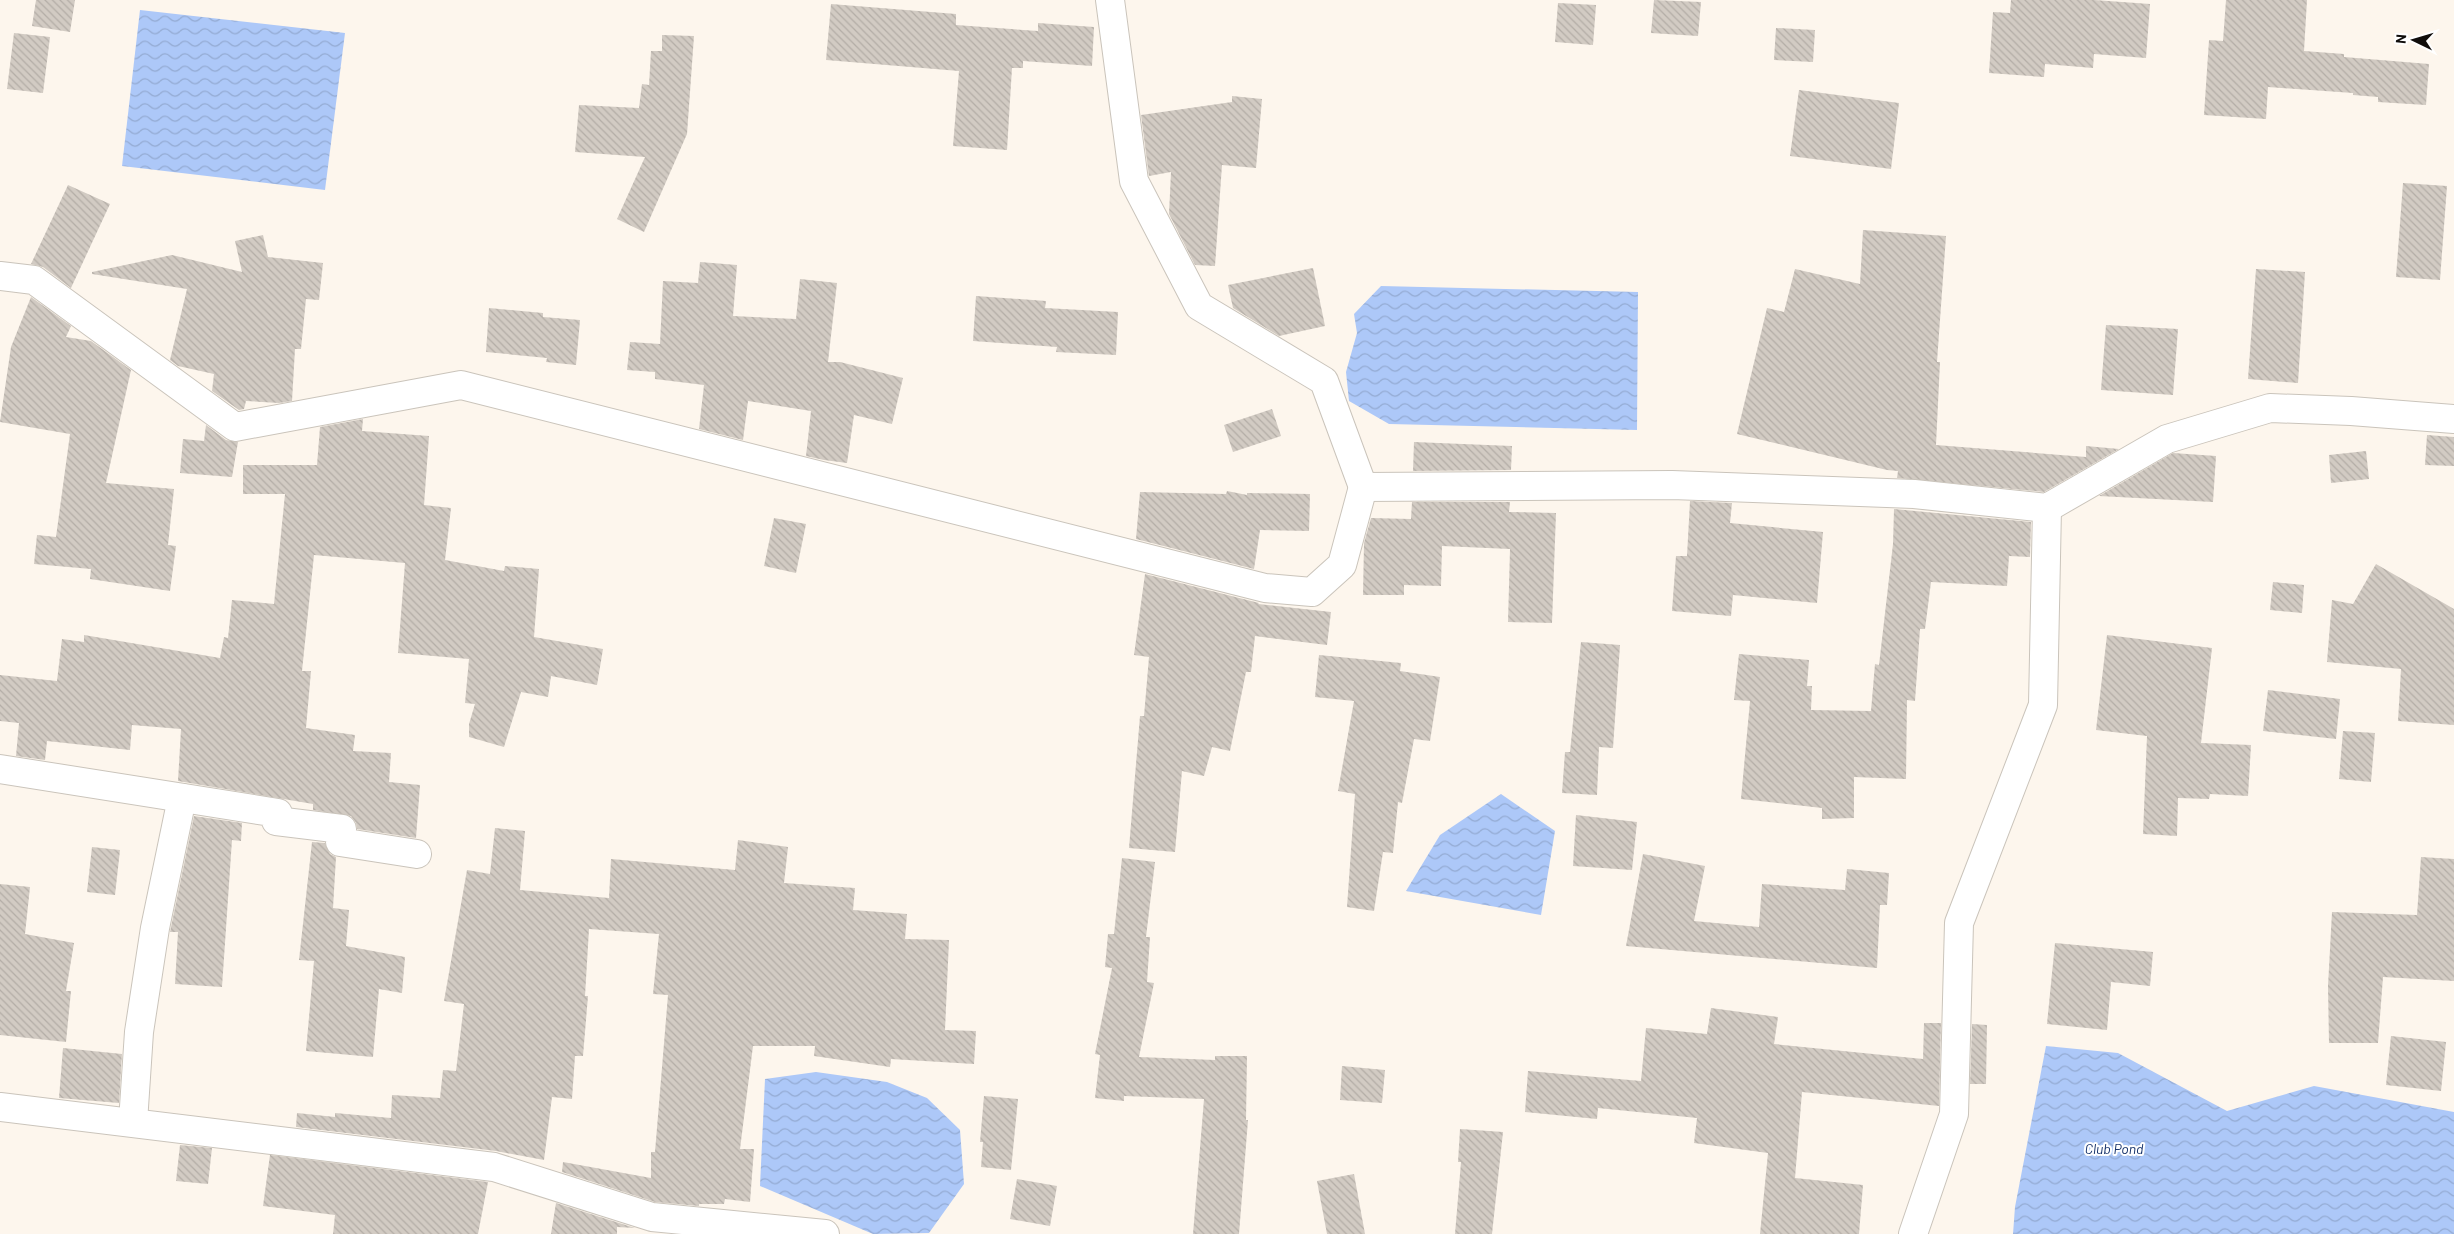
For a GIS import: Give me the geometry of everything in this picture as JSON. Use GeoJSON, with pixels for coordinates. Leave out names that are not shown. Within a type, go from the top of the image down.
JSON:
{"type":"FeatureCollection","features":[{"type":"Feature","properties":{"kind":"street"},"geometry":{"type":"LineString","coordinates":[[0,276],[34,280],[235,427],[462,385],[1265,588],[1312,592],[1342,564],[1363,487],[1324,380],[1199,306],[1134,181],[1110,0]]}},
{"type":"Feature","properties":{"kind":"street"},"geometry":{"type":"LineString","coordinates":[[1363,487],[1672,485],[1914,494],[2047,508],[2167,439],[2270,408],[2351,411],[2454,419]]}},
{"type":"Feature","properties":{"kind":"street"},"geometry":{"type":"LineString","coordinates":[[1913,1234],[1954,1114],[1959,923],[2043,705],[2047,508]]}},
{"type":"Feature","properties":{"kind":"street"},"geometry":{"type":"LineString","coordinates":[[0,770],[278,813],[276,821],[342,829],[340,842],[417,854]]}},
{"type":"Feature","properties":{"kind":"street"},"geometry":{"type":"LineString","coordinates":[[133,1122],[139,1032],[155,928],[182,798]]}},
{"type":"Feature","properties":{"kind":"street"},"geometry":{"type":"LineString","coordinates":[[0,1107],[494,1167],[652,1217],[825,1234]]}},
{"type":"Feature","properties":{"kind":"water"},"geometry":{"type":"Polygon","coordinates":[[[140,10],[345,33],[325,190],[122,166],[140,10]]]}},
{"type":"Feature","properties":{"kind":"water"},"geometry":{"type":"Polygon","coordinates":[[[1381,286],[1638,292],[1637,430],[1389,424],[1349,401],[1346,372],[1357,333],[1354,314],[1381,286]]]}},
{"type":"Feature","properties":{"kind":"water"},"geometry":{"type":"Polygon","coordinates":[[[1501,794],[1555,831],[1541,915],[1406,891],[1440,835],[1501,794]]]}},
{"type":"Feature","properties":{"kind":"water","name":"Club Pond"},"geometry":{"type":"Polygon","coordinates":[[[2046,1046],[2118,1053],[2227,1111],[2314,1086],[2454,1112],[2454,1234],[2013,1234],[2015,1207],[2046,1046]]]}},
{"type":"Feature","properties":{"kind":"water"},"geometry":{"type":"Polygon","coordinates":[[[816,1072],[887,1082],[927,1098],[960,1130],[964,1184],[929,1233],[873,1234],[760,1186],[765,1079],[816,1072]]]}},
{"type":"Feature","properties":{"kind":"building"},"geometry":{"type":"Polygon","coordinates":[[[36,0],[75,0],[70,32],[32,26],[36,0]]]}},
{"type":"Feature","properties":{"kind":"building"},"geometry":{"type":"Polygon","coordinates":[[[1654,0],[1701,2],[1698,36],[1651,33],[1654,0]]]}},
{"type":"Feature","properties":{"kind":"building"},"geometry":{"type":"Polygon","coordinates":[[[2011,0],[2094,0],[2150,4],[2146,58],[2094,54],[2093,68],[2045,64],[2044,77],[1989,73],[1993,12],[2010,13],[2011,0]]]}},
{"type":"Feature","properties":{"kind":"building"},"geometry":{"type":"Polygon","coordinates":[[[2226,0],[2307,0],[2304,51],[2344,54],[2344,57],[2429,64],[2426,105],[2378,102],[2378,97],[2353,95],[2353,93],[2268,87],[2266,119],[2204,115],[2209,40],[2223,41],[2226,0]]]}},
{"type":"Feature","properties":{"kind":"building"},"geometry":{"type":"Polygon","coordinates":[[[1558,3],[1596,5],[1593,45],[1555,42],[1558,3]]]}},
{"type":"Feature","properties":{"kind":"building"},"geometry":{"type":"Polygon","coordinates":[[[831,4],[956,14],[956,25],[1038,31],[1038,23],[1094,27],[1092,66],[1023,61],[1023,68],[1012,68],[1007,150],[953,146],[959,71],[826,60],[831,4]]]}},
{"type":"Feature","properties":{"kind":"building"},"geometry":{"type":"Polygon","coordinates":[[[1776,28],[1815,30],[1813,62],[1774,60],[1776,28]]]}},
{"type":"Feature","properties":{"kind":"building"},"geometry":{"type":"Polygon","coordinates":[[[14,33],[50,37],[43,93],[7,89],[14,33]]]}},
{"type":"Feature","properties":{"kind":"building"},"geometry":{"type":"Polygon","coordinates":[[[662,35],[694,36],[687,134],[644,232],[617,219],[645,157],[575,152],[579,105],[639,108],[642,84],[649,85],[651,51],[662,51],[662,35]]]}},
{"type":"Feature","properties":{"kind":"building"},"geometry":{"type":"Polygon","coordinates":[[[1799,90],[1899,103],[1891,169],[1790,156],[1799,90]]]}},
{"type":"Feature","properties":{"kind":"building"},"geometry":{"type":"Polygon","coordinates":[[[1232,96],[1262,99],[1256,168],[1222,165],[1215,266],[1195,265],[1169,214],[1171,172],[1149,176],[1141,115],[1232,102],[1232,96]]]}},
{"type":"Feature","properties":{"kind":"building"},"geometry":{"type":"Polygon","coordinates":[[[2403,183],[2447,186],[2440,280],[2396,277],[2403,183]]]}},
{"type":"Feature","properties":{"kind":"building"},"geometry":{"type":"Polygon","coordinates":[[[68,185],[110,204],[71,288],[43,267],[31,264],[68,185]]]}},
{"type":"Feature","properties":{"kind":"building"},"geometry":{"type":"Polygon","coordinates":[[[1863,230],[1946,236],[1937,362],[1940,362],[1936,445],[2086,457],[2086,446],[2119,449],[2044,492],[1897,478],[1898,471],[1737,434],[1767,308],[1784,312],[1795,269],[1860,284],[1863,230]]]}},
{"type":"Feature","properties":{"kind":"building"},"geometry":{"type":"Polygon","coordinates":[[[263,235],[268,257],[323,263],[319,300],[306,299],[301,349],[295,349],[292,401],[279,403],[246,401],[244,409],[239,410],[212,391],[214,374],[178,366],[170,360],[187,289],[92,274],[92,272],[172,255],[242,272],[235,241],[263,235]]]}},
{"type":"Feature","properties":{"kind":"building"},"geometry":{"type":"Polygon","coordinates":[[[700,262],[737,265],[733,316],[796,319],[800,279],[837,283],[828,362],[840,362],[903,378],[892,424],[854,415],[847,463],[824,460],[806,456],[811,411],[748,401],[743,440],[699,429],[704,385],[655,379],[655,372],[627,370],[630,342],[660,344],[663,281],[698,283],[700,262]]]}},
{"type":"Feature","properties":{"kind":"building"},"geometry":{"type":"Polygon","coordinates":[[[1313,268],[1325,326],[1279,336],[1233,308],[1228,285],[1313,268]]]}},
{"type":"Feature","properties":{"kind":"building"},"geometry":{"type":"Polygon","coordinates":[[[2256,269],[2305,272],[2298,383],[2248,379],[2256,269]]]}},
{"type":"Feature","properties":{"kind":"building"},"geometry":{"type":"Polygon","coordinates":[[[976,296],[1046,301],[1045,308],[1118,312],[1116,355],[1056,352],[1057,347],[973,341],[976,296]]]}},
{"type":"Feature","properties":{"kind":"building"},"geometry":{"type":"Polygon","coordinates":[[[31,297],[71,326],[66,337],[91,341],[131,370],[106,483],[174,489],[168,545],[176,546],[170,591],[90,579],[91,569],[34,564],[37,535],[56,537],[70,434],[0,422],[11,347],[31,297]]]}},
{"type":"Feature","properties":{"kind":"building"},"geometry":{"type":"Polygon","coordinates":[[[489,308],[543,313],[543,317],[580,320],[576,365],[546,362],[547,358],[486,352],[489,308]]]}},
{"type":"Feature","properties":{"kind":"building"},"geometry":{"type":"Polygon","coordinates":[[[2106,325],[2178,329],[2173,395],[2101,390],[2106,325]]]}},
{"type":"Feature","properties":{"kind":"building"},"geometry":{"type":"Polygon","coordinates":[[[1272,409],[1281,436],[1233,452],[1224,425],[1272,409]]]}},
{"type":"Feature","properties":{"kind":"building"},"geometry":{"type":"Polygon","coordinates":[[[363,419],[362,431],[429,436],[424,505],[451,508],[445,560],[504,571],[505,566],[539,569],[534,637],[603,649],[597,685],[551,676],[548,697],[521,692],[504,747],[469,737],[469,724],[475,704],[465,703],[469,659],[398,653],[405,563],[314,555],[302,671],[311,671],[306,728],[355,735],[353,751],[391,753],[389,782],[420,785],[416,838],[357,829],[356,823],[351,816],[313,810],[313,804],[178,781],[181,729],[132,725],[130,750],[47,741],[45,760],[16,756],[19,723],[0,721],[0,675],[57,681],[62,639],[84,642],[84,635],[220,658],[224,637],[228,638],[232,600],[274,604],[285,494],[243,494],[243,465],[317,465],[320,427],[363,419]]]}},
{"type":"Feature","properties":{"kind":"building"},"geometry":{"type":"Polygon","coordinates":[[[206,425],[226,440],[238,442],[232,477],[180,473],[183,439],[204,441],[206,425]]]}},
{"type":"Feature","properties":{"kind":"building"},"geometry":{"type":"Polygon","coordinates":[[[2427,435],[2454,437],[2454,466],[2425,465],[2427,435]]]}},
{"type":"Feature","properties":{"kind":"building"},"geometry":{"type":"Polygon","coordinates":[[[1414,442],[1512,446],[1511,470],[1413,471],[1414,442]]]}},
{"type":"Feature","properties":{"kind":"building"},"geometry":{"type":"Polygon","coordinates":[[[2366,451],[2369,479],[2331,483],[2329,455],[2366,451]]]}},
{"type":"Feature","properties":{"kind":"building"},"geometry":{"type":"Polygon","coordinates":[[[2173,453],[2216,456],[2213,502],[2099,496],[2173,453]]]}},
{"type":"Feature","properties":{"kind":"building"},"geometry":{"type":"Polygon","coordinates":[[[1227,491],[1247,495],[1247,493],[1310,494],[1309,531],[1260,530],[1254,569],[1136,539],[1140,492],[1226,494],[1227,491]]]}},
{"type":"Feature","properties":{"kind":"building"},"geometry":{"type":"Polygon","coordinates":[[[1690,501],[1732,503],[1730,523],[1823,532],[1817,603],[1733,595],[1731,616],[1672,611],[1676,556],[1687,556],[1690,501]]]}},
{"type":"Feature","properties":{"kind":"building"},"geometry":{"type":"Polygon","coordinates":[[[1412,502],[1510,502],[1509,512],[1556,513],[1552,623],[1508,622],[1510,549],[1442,546],[1441,586],[1404,585],[1404,595],[1363,595],[1364,543],[1371,518],[1411,519],[1412,502]]]}},
{"type":"Feature","properties":{"kind":"building"},"geometry":{"type":"Polygon","coordinates":[[[1894,509],[2031,522],[2030,557],[2009,556],[2007,586],[1931,582],[1925,629],[1920,629],[1915,701],[1907,700],[1906,779],[1854,777],[1854,818],[1822,819],[1822,808],[1741,799],[1750,701],[1734,700],[1739,654],[1809,660],[1807,686],[1812,686],[1811,710],[1871,711],[1875,664],[1879,665],[1893,544],[1894,509]]]}},
{"type":"Feature","properties":{"kind":"building"},"geometry":{"type":"Polygon","coordinates":[[[774,518],[806,524],[796,573],[764,566],[774,518]]]}},
{"type":"Feature","properties":{"kind":"building"},"geometry":{"type":"Polygon","coordinates":[[[2376,564],[2454,609],[2454,725],[2398,721],[2401,669],[2327,662],[2332,600],[2353,604],[2376,564]]]}},
{"type":"Feature","properties":{"kind":"building"},"geometry":{"type":"Polygon","coordinates":[[[1145,574],[1258,604],[1331,612],[1327,645],[1255,636],[1251,672],[1246,672],[1230,751],[1212,747],[1204,776],[1182,771],[1175,852],[1129,848],[1140,716],[1144,716],[1149,657],[1134,655],[1145,574]]]}},
{"type":"Feature","properties":{"kind":"building"},"geometry":{"type":"Polygon","coordinates":[[[2273,582],[2304,585],[2302,613],[2270,610],[2273,582]]]}},
{"type":"Feature","properties":{"kind":"building"},"geometry":{"type":"Polygon","coordinates":[[[2107,635],[2212,648],[2201,743],[2251,745],[2248,796],[2210,794],[2209,799],[2178,798],[2177,836],[2143,834],[2147,736],[2096,730],[2107,635]]]}},
{"type":"Feature","properties":{"kind":"building"},"geometry":{"type":"Polygon","coordinates":[[[1581,642],[1620,645],[1613,748],[1599,747],[1597,795],[1562,793],[1565,752],[1570,752],[1581,642]]]}},
{"type":"Feature","properties":{"kind":"building"},"geometry":{"type":"Polygon","coordinates":[[[1319,655],[1401,663],[1400,671],[1440,677],[1430,741],[1414,739],[1402,803],[1398,802],[1393,853],[1383,852],[1374,911],[1347,907],[1355,794],[1338,791],[1354,701],[1315,697],[1319,655]]]}},
{"type":"Feature","properties":{"kind":"building"},"geometry":{"type":"Polygon","coordinates":[[[2268,690],[2340,699],[2336,739],[2263,731],[2268,690]]]}},
{"type":"Feature","properties":{"kind":"building"},"geometry":{"type":"Polygon","coordinates":[[[2343,731],[2375,733],[2371,782],[2339,779],[2343,731]]]}},
{"type":"Feature","properties":{"kind":"building"},"geometry":{"type":"Polygon","coordinates":[[[1576,815],[1637,822],[1632,870],[1573,866],[1576,815]]]}},
{"type":"Feature","properties":{"kind":"building"},"geometry":{"type":"Polygon","coordinates":[[[194,816],[242,823],[241,841],[232,840],[222,987],[175,984],[178,932],[170,932],[194,816]]]}},
{"type":"Feature","properties":{"kind":"building"},"geometry":{"type":"Polygon","coordinates":[[[495,828],[525,831],[520,890],[609,898],[611,859],[735,870],[738,840],[788,847],[784,883],[855,888],[853,910],[907,914],[905,939],[949,940],[945,1030],[976,1031],[974,1064],[891,1059],[890,1067],[814,1056],[815,1046],[753,1046],[740,1149],[754,1149],[750,1202],[725,1199],[724,1204],[699,1204],[699,1206],[655,1202],[562,1172],[563,1162],[651,1178],[651,1152],[655,1152],[668,995],[653,994],[659,934],[589,929],[585,996],[588,996],[583,1056],[575,1056],[572,1099],[552,1097],[544,1160],[496,1151],[296,1127],[297,1113],[335,1117],[335,1113],[391,1118],[392,1095],[440,1098],[443,1070],[456,1071],[464,1004],[444,1001],[467,870],[490,874],[495,828]]]}},
{"type":"Feature","properties":{"kind":"building"},"geometry":{"type":"Polygon","coordinates":[[[312,842],[325,843],[330,854],[336,857],[333,908],[349,910],[346,946],[405,957],[402,993],[379,989],[373,1057],[306,1051],[314,961],[299,960],[312,842]]]}},
{"type":"Feature","properties":{"kind":"building"},"geometry":{"type":"Polygon","coordinates":[[[92,847],[120,850],[115,895],[87,892],[92,847]]]}},
{"type":"Feature","properties":{"kind":"building"},"geometry":{"type":"Polygon","coordinates":[[[1643,854],[1705,866],[1694,921],[1759,927],[1762,884],[1845,890],[1847,869],[1889,873],[1887,905],[1880,905],[1877,968],[1626,946],[1643,854]]]}},
{"type":"Feature","properties":{"kind":"building"},"geometry":{"type":"Polygon","coordinates":[[[2421,857],[2454,859],[2454,981],[2383,977],[2378,1043],[2329,1043],[2328,986],[2332,912],[2417,915],[2421,857]]]}},
{"type":"Feature","properties":{"kind":"building"},"geometry":{"type":"Polygon","coordinates":[[[1122,858],[1155,862],[1146,937],[1150,937],[1147,982],[1154,983],[1139,1057],[1215,1060],[1215,1056],[1247,1056],[1246,1120],[1248,1120],[1239,1234],[1193,1234],[1204,1099],[1124,1096],[1124,1101],[1095,1098],[1100,1055],[1095,1054],[1112,968],[1105,967],[1108,934],[1114,934],[1122,858]]]}},
{"type":"Feature","properties":{"kind":"building"},"geometry":{"type":"Polygon","coordinates":[[[0,884],[30,887],[25,934],[74,943],[66,991],[71,991],[66,1042],[0,1035],[0,884]]]}},
{"type":"Feature","properties":{"kind":"building"},"geometry":{"type":"Polygon","coordinates":[[[2055,943],[2153,952],[2150,986],[2111,982],[2107,1030],[2047,1024],[2055,943]]]}},
{"type":"Feature","properties":{"kind":"building"},"geometry":{"type":"Polygon","coordinates":[[[1711,1008],[1778,1017],[1774,1044],[1923,1059],[1924,1023],[1941,1023],[1939,1106],[1802,1092],[1795,1178],[1863,1185],[1859,1234],[1760,1234],[1768,1153],[1694,1143],[1697,1118],[1598,1108],[1597,1119],[1525,1112],[1528,1071],[1641,1081],[1646,1028],[1707,1034],[1711,1008]]]}},
{"type":"Feature","properties":{"kind":"building"},"geometry":{"type":"Polygon","coordinates":[[[1972,1024],[1987,1025],[1986,1084],[1970,1084],[1972,1024]]]}},
{"type":"Feature","properties":{"kind":"building"},"geometry":{"type":"Polygon","coordinates":[[[2391,1036],[2446,1042],[2441,1091],[2386,1085],[2391,1036]]]}},
{"type":"Feature","properties":{"kind":"building"},"geometry":{"type":"Polygon","coordinates":[[[63,1048],[122,1054],[119,1103],[59,1098],[63,1048]]]}},
{"type":"Feature","properties":{"kind":"building"},"geometry":{"type":"Polygon","coordinates":[[[1342,1066],[1385,1070],[1382,1103],[1340,1100],[1342,1066]]]}},
{"type":"Feature","properties":{"kind":"building"},"geometry":{"type":"Polygon","coordinates":[[[984,1096],[1018,1099],[1011,1170],[981,1167],[983,1142],[980,1142],[984,1096]]]}},
{"type":"Feature","properties":{"kind":"building"},"geometry":{"type":"Polygon","coordinates":[[[1460,1129],[1503,1132],[1492,1234],[1455,1234],[1461,1162],[1458,1162],[1460,1129]]]}},
{"type":"Feature","properties":{"kind":"building"},"geometry":{"type":"Polygon","coordinates":[[[180,1145],[212,1148],[208,1184],[176,1181],[180,1145]]]}},
{"type":"Feature","properties":{"kind":"building"},"geometry":{"type":"Polygon","coordinates":[[[270,1155],[488,1182],[478,1234],[333,1234],[335,1215],[263,1206],[270,1155]]]}},
{"type":"Feature","properties":{"kind":"building"},"geometry":{"type":"Polygon","coordinates":[[[1354,1174],[1365,1234],[1327,1234],[1317,1181],[1354,1174]]]}},
{"type":"Feature","properties":{"kind":"building"},"geometry":{"type":"Polygon","coordinates":[[[1017,1179],[1057,1186],[1050,1226],[1010,1219],[1017,1179]]]}},
{"type":"Feature","properties":{"kind":"building"},"geometry":{"type":"Polygon","coordinates":[[[556,1203],[635,1228],[617,1227],[617,1234],[551,1234],[556,1203]]]}}]}
